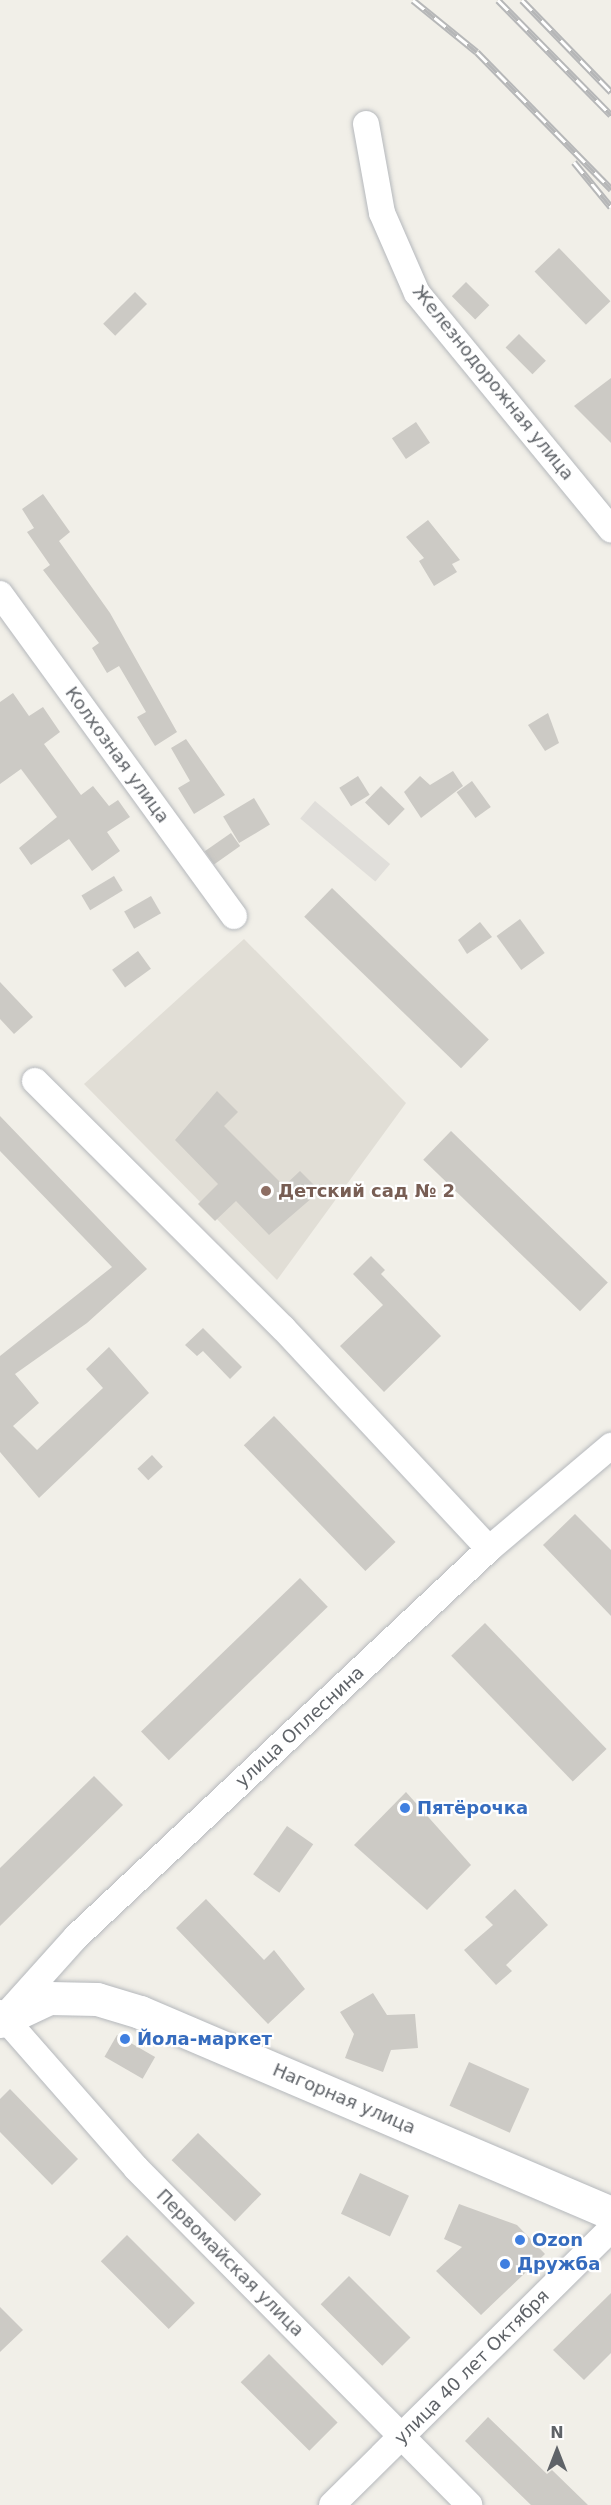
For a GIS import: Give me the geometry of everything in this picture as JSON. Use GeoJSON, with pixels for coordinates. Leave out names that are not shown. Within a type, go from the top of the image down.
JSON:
{"type":"FeatureCollection","features":[{"type":"Feature","properties":{"kind":"main road","name":"Нагорная улица"},"geometry":{"type":"LineString","coordinates":[[1,2017],[49,1998],[97,1999],[140,2012],[611,2213]]}},
{"type":"Feature","properties":{"kind":"street","name":"Железнодорожная улица"},"geometry":{"type":"LineString","coordinates":[[366,124],[382,213],[417,293],[611,529]]}},
{"type":"Feature","properties":{"kind":"street","name":"Колхозная улица"},"geometry":{"type":"LineString","coordinates":[[0,594],[234,916]]}},
{"type":"Feature","properties":{"kind":"street"},"geometry":{"type":"LineString","coordinates":[[35,1081],[283,1328],[489,1549]]}},
{"type":"Feature","properties":{"kind":"street","name":"улица Оплеснина"},"geometry":{"type":"LineString","coordinates":[[1,2017],[76,1937],[489,1549],[611,1446]]}},
{"type":"Feature","properties":{"kind":"street","name":"Первомайская улица"},"geometry":{"type":"LineString","coordinates":[[1,2017],[136,2168],[470,2505]]}},
{"type":"Feature","properties":{"kind":"street","name":"улица 40 лет Октября"},"geometry":{"type":"LineString","coordinates":[[332,2505],[611,2229]]}},
{"type":"Feature","properties":{"kind":"shaded area"},"geometry":{"type":"Polygon","coordinates":[[[315,801],[390,864],[375,882],[300,819],[315,801]]]}},
{"type":"Feature","properties":{"kind":"shaded area","name":"Детский сад № 2"},"geometry":{"type":"Polygon","coordinates":[[[244,939],[406,1103],[277,1280],[84,1084],[244,939]]]}},
{"type":"Feature","properties":{"kind":"building"},"geometry":{"type":"Polygon","coordinates":[[[559,248],[610,301],[586,325],[535,272],[559,248]]]}},
{"type":"Feature","properties":{"kind":"building"},"geometry":{"type":"Polygon","coordinates":[[[466,282],[489,305],[475,319],[452,296],[466,282]]]}},
{"type":"Feature","properties":{"kind":"building"},"geometry":{"type":"Polygon","coordinates":[[[135,292],[147,304],[115,336],[103,324],[135,292]]]}},
{"type":"Feature","properties":{"kind":"building"},"geometry":{"type":"Polygon","coordinates":[[[519,334],[546,361],[532,374],[506,347],[519,334]]]}},
{"type":"Feature","properties":{"kind":"building"},"geometry":{"type":"Polygon","coordinates":[[[611,378],[611,443],[574,406],[611,378]]]}},
{"type":"Feature","properties":{"kind":"building"},"geometry":{"type":"Polygon","coordinates":[[[416,422],[430,443],[406,459],[392,438],[416,422]]]}},
{"type":"Feature","properties":{"kind":"building"},"geometry":{"type":"Polygon","coordinates":[[[43,494],[70,532],[59,541],[110,613],[177,732],[155,746],[137,717],[146,712],[119,666],[107,673],[92,648],[99,643],[43,570],[50,565],[27,532],[34,528],[22,509],[43,494]]]}},
{"type":"Feature","properties":{"kind":"building"},"geometry":{"type":"Polygon","coordinates":[[[428,520],[460,560],[452,564],[457,572],[434,586],[419,561],[424,558],[406,537],[428,520]]]}},
{"type":"Feature","properties":{"kind":"building"},"geometry":{"type":"Polygon","coordinates":[[[13,693],[29,716],[43,707],[60,732],[44,744],[81,795],[93,786],[109,806],[118,800],[130,817],[107,832],[120,851],[92,871],[69,839],[31,865],[19,848],[57,817],[21,769],[0,784],[0,702],[13,693]]]}},
{"type":"Feature","properties":{"kind":"building"},"geometry":{"type":"Polygon","coordinates":[[[548,713],[559,743],[545,751],[528,725],[548,713]]]}},
{"type":"Feature","properties":{"kind":"building"},"geometry":{"type":"Polygon","coordinates":[[[186,739],[225,795],[194,814],[178,788],[190,781],[171,748],[186,739]]]}},
{"type":"Feature","properties":{"kind":"building"},"geometry":{"type":"Polygon","coordinates":[[[453,771],[463,786],[421,818],[404,792],[420,776],[430,785],[453,771]]]}},
{"type":"Feature","properties":{"kind":"building"},"geometry":{"type":"Polygon","coordinates":[[[358,776],[370,795],[351,806],[339,788],[358,776]]]}},
{"type":"Feature","properties":{"kind":"building"},"geometry":{"type":"Polygon","coordinates":[[[472,781],[491,807],[475,818],[457,792],[472,781]]]}},
{"type":"Feature","properties":{"kind":"building"},"geometry":{"type":"Polygon","coordinates":[[[381,786],[405,809],[389,825],[365,803],[381,786]]]}},
{"type":"Feature","properties":{"kind":"building"},"geometry":{"type":"Polygon","coordinates":[[[254,798],[270,825],[239,843],[223,817],[254,798]]]}},
{"type":"Feature","properties":{"kind":"building"},"geometry":{"type":"Polygon","coordinates":[[[231,833],[240,846],[214,864],[205,851],[231,833]]]}},
{"type":"Feature","properties":{"kind":"building"},"geometry":{"type":"Polygon","coordinates":[[[114,876],[123,891],[90,910],[81,896],[114,876]]]}},
{"type":"Feature","properties":{"kind":"building"},"geometry":{"type":"Polygon","coordinates":[[[332,888],[489,1039],[461,1068],[304,917],[332,888]]]}},
{"type":"Feature","properties":{"kind":"building"},"geometry":{"type":"Polygon","coordinates":[[[151,896],[161,913],[134,929],[124,912],[151,896]]]}},
{"type":"Feature","properties":{"kind":"building"},"geometry":{"type":"Polygon","coordinates":[[[520,919],[545,953],[521,970],[497,936],[520,919]]]}},
{"type":"Feature","properties":{"kind":"building"},"geometry":{"type":"Polygon","coordinates":[[[480,922],[492,937],[467,954],[458,940],[480,922]]]}},
{"type":"Feature","properties":{"kind":"building"},"geometry":{"type":"Polygon","coordinates":[[[138,951],[151,969],[125,988],[112,970],[138,951]]]}},
{"type":"Feature","properties":{"kind":"building"},"geometry":{"type":"Polygon","coordinates":[[[0,982],[33,1017],[14,1034],[0,1019],[0,982]]]}},
{"type":"Feature","properties":{"kind":"building"},"geometry":{"type":"Polygon","coordinates":[[[217,1091],[238,1112],[224,1126],[284,1186],[300,1171],[320,1191],[269,1235],[236,1201],[215,1221],[198,1204],[218,1184],[175,1140],[217,1091]]]}},
{"type":"Feature","properties":{"kind":"building"},"geometry":{"type":"Polygon","coordinates":[[[0,1116],[147,1269],[87,1323],[15,1374],[39,1403],[13,1426],[37,1450],[103,1388],[86,1369],[109,1347],[149,1393],[39,1498],[0,1452],[0,1356],[112,1267],[0,1151],[0,1116]]]}},
{"type":"Feature","properties":{"kind":"building"},"geometry":{"type":"Polygon","coordinates":[[[451,1131],[608,1282],[580,1311],[423,1160],[451,1131]]]}},
{"type":"Feature","properties":{"kind":"building"},"geometry":{"type":"Polygon","coordinates":[[[371,1256],[385,1270],[381,1274],[441,1336],[384,1392],[340,1346],[383,1305],[353,1274],[371,1256]]]}},
{"type":"Feature","properties":{"kind":"building"},"geometry":{"type":"Polygon","coordinates":[[[203,1328],[242,1367],[230,1379],[203,1351],[197,1356],[185,1345],[203,1328]]]}},
{"type":"Feature","properties":{"kind":"building"},"geometry":{"type":"Polygon","coordinates":[[[274,1416],[396,1542],[365,1571],[244,1445],[274,1416]]]}},
{"type":"Feature","properties":{"kind":"building"},"geometry":{"type":"Polygon","coordinates":[[[152,1455],[163,1467],[148,1480],[137,1469],[152,1455]]]}},
{"type":"Feature","properties":{"kind":"building"},"geometry":{"type":"Polygon","coordinates":[[[575,1514],[611,1550],[611,1616],[543,1545],[575,1514]]]}},
{"type":"Feature","properties":{"kind":"building"},"geometry":{"type":"Polygon","coordinates":[[[300,1578],[328,1607],[169,1760],[141,1732],[300,1578]]]}},
{"type":"Feature","properties":{"kind":"building"},"geometry":{"type":"Polygon","coordinates":[[[485,1623],[607,1749],[573,1782],[451,1656],[485,1623]]]}},
{"type":"Feature","properties":{"kind":"building"},"geometry":{"type":"Polygon","coordinates":[[[94,1776],[123,1805],[0,1926],[0,1868],[94,1776]]]}},
{"type":"Feature","properties":{"kind":"building"},"geometry":{"type":"Polygon","coordinates":[[[406,1792],[471,1865],[427,1910],[354,1845],[406,1792]]]}},
{"type":"Feature","properties":{"kind":"building"},"geometry":{"type":"Polygon","coordinates":[[[287,1826],[313,1844],[279,1893],[253,1874],[287,1826]]]}},
{"type":"Feature","properties":{"kind":"building"},"geometry":{"type":"Polygon","coordinates":[[[515,1889],[548,1925],[506,1965],[512,1971],[496,1985],[464,1950],[493,1925],[485,1917],[515,1889]]]}},
{"type":"Feature","properties":{"kind":"building"},"geometry":{"type":"Polygon","coordinates":[[[206,1899],[264,1960],[274,1950],[305,1989],[268,2024],[176,1928],[206,1899]]]}},
{"type":"Feature","properties":{"kind":"building"},"geometry":{"type":"Polygon","coordinates":[[[373,1993],[387,2015],[415,2014],[418,2048],[391,2050],[383,2072],[345,2058],[354,2034],[340,2012],[373,1993]]]}},
{"type":"Feature","properties":{"kind":"building"},"geometry":{"type":"Polygon","coordinates":[[[117,2035],[155,2057],[143,2079],[104,2057],[117,2035]]]}},
{"type":"Feature","properties":{"kind":"building"},"geometry":{"type":"Polygon","coordinates":[[[469,2062],[529,2089],[510,2133],[449,2106],[469,2062]]]}},
{"type":"Feature","properties":{"kind":"building"},"geometry":{"type":"Polygon","coordinates":[[[10,2089],[78,2159],[52,2185],[0,2132],[0,2099],[10,2089]]]}},
{"type":"Feature","properties":{"kind":"building"},"geometry":{"type":"Polygon","coordinates":[[[198,2133],[261,2194],[235,2221],[172,2160],[198,2133]]]}},
{"type":"Feature","properties":{"kind":"building"},"geometry":{"type":"Polygon","coordinates":[[[360,2173],[409,2196],[390,2237],[341,2214],[360,2173]]]}},
{"type":"Feature","properties":{"kind":"building","name":"Дружба"},"geometry":{"type":"Polygon","coordinates":[[[459,2204],[517,2225],[545,2254],[481,2315],[436,2271],[462,2247],[444,2239],[459,2204]]]}},
{"type":"Feature","properties":{"kind":"building"},"geometry":{"type":"Polygon","coordinates":[[[127,2235],[195,2303],[169,2329],[101,2261],[127,2235]]]}},
{"type":"Feature","properties":{"kind":"building"},"geometry":{"type":"Polygon","coordinates":[[[349,2276],[411,2338],[382,2366],[321,2304],[349,2276]]]}},
{"type":"Feature","properties":{"kind":"building"},"geometry":{"type":"Polygon","coordinates":[[[611,2293],[611,2353],[584,2380],[553,2350],[611,2293]]]}},
{"type":"Feature","properties":{"kind":"building"},"geometry":{"type":"Polygon","coordinates":[[[0,2307],[23,2330],[0,2352],[0,2307]]]}},
{"type":"Feature","properties":{"kind":"building"},"geometry":{"type":"Polygon","coordinates":[[[269,2354],[338,2423],[309,2451],[241,2382],[269,2354]]]}},
{"type":"Feature","properties":{"kind":"building"},"geometry":{"type":"Polygon","coordinates":[[[488,2417],[547,2474],[552,2470],[588,2505],[531,2505],[465,2441],[488,2417]]]}},
{"type":"Feature","properties":{"kind":"railway"},"geometry":{"type":"LineString","coordinates":[[413,0],[477,52],[611,189]]}},
{"type":"Feature","properties":{"kind":"railway"},"geometry":{"type":"LineString","coordinates":[[498,0],[611,115]]}},
{"type":"Feature","properties":{"kind":"railway"},"geometry":{"type":"LineString","coordinates":[[522,0],[611,92]]}},
{"type":"Feature","properties":{"kind":"railway"},"geometry":{"type":"LineString","coordinates":[[574,162],[611,207]]}},
{"type":"Feature","properties":{"kind":"place","name":"Детский сад № 2"},"geometry":{"type":"Point","coordinates":[266,1191]}},
{"type":"Feature","properties":{"kind":"place","name":"Пятёрочка"},"geometry":{"type":"Point","coordinates":[405,1808]}},
{"type":"Feature","properties":{"kind":"place","name":"Йола-маркет"},"geometry":{"type":"Point","coordinates":[125,2039]}},
{"type":"Feature","properties":{"kind":"place","name":"Ozon"},"geometry":{"type":"Point","coordinates":[520,2240]}},
{"type":"Feature","properties":{"kind":"place","name":"Дружба"},"geometry":{"type":"Point","coordinates":[505,2264]}}]}
